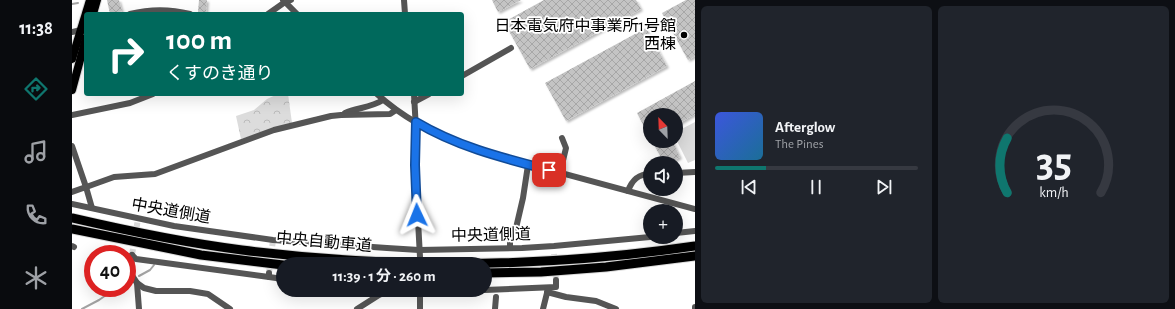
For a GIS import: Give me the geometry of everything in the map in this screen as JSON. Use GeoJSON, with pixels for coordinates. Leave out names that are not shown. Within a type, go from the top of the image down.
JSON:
{"type":"FeatureCollection","features":[{"type":"Feature","properties":{"kind":"highway","name":"中央自動車道"},"geometry":{"type":"LineString","coordinates":[[72,218],[158,236],[243,250],[343,260],[405,263],[477,264],[541,261],[606,257],[695,246]]}},
{"type":"Feature","properties":{"kind":"highway","name":"中央自動車道"},"geometry":{"type":"LineString","coordinates":[[72,229],[201,255],[276,264]]}},
{"type":"Feature","properties":{"kind":"highway"},"geometry":{"type":"LineString","coordinates":[[492,273],[541,272],[606,267],[695,256]]}},
{"type":"Feature","properties":{"kind":"main road"},"geometry":{"type":"LineString","coordinates":[[86,12],[90,0]]}},
{"type":"Feature","properties":{"kind":"main road"},"geometry":{"type":"LineString","coordinates":[[94,12],[97,0]]}},
{"type":"Feature","properties":{"kind":"main road"},"geometry":{"type":"LineString","coordinates":[[72,59],[84,20]]}},
{"type":"Feature","properties":{"kind":"main road"},"geometry":{"type":"LineString","coordinates":[[72,90],[84,45]]}},
{"type":"Feature","properties":{"kind":"street"},"geometry":{"type":"LineString","coordinates":[[403,12],[404,0]]}},
{"type":"Feature","properties":{"kind":"street"},"geometry":{"type":"LineString","coordinates":[[271,12],[286,1],[295,12]]}},
{"type":"Feature","properties":{"kind":"street"},"geometry":{"type":"LineString","coordinates":[[139,12],[162,10],[183,12]]}},
{"type":"Feature","properties":{"kind":"street"},"geometry":{"type":"LineString","coordinates":[[72,32],[81,30]]}},
{"type":"Feature","properties":{"kind":"street"},"geometry":{"type":"LineString","coordinates":[[464,75],[511,48]]}},
{"type":"Feature","properties":{"kind":"street"},"geometry":{"type":"LineString","coordinates":[[72,115],[130,103],[148,96]]}},
{"type":"Feature","properties":{"kind":"street"},"geometry":{"type":"LineString","coordinates":[[379,96],[396,110],[436,134],[459,144],[528,165],[695,209]]}},
{"type":"Feature","properties":{"kind":"street"},"geometry":{"type":"LineString","coordinates":[[414,96],[416,122],[415,165],[420,257]]}},
{"type":"Feature","properties":{"kind":"street"},"geometry":{"type":"LineString","coordinates":[[414,102],[425,96]]}},
{"type":"Feature","properties":{"kind":"street"},"geometry":{"type":"LineString","coordinates":[[72,192],[114,177],[155,174],[274,130],[342,114],[383,100]]}},
{"type":"Feature","properties":{"kind":"street"},"geometry":{"type":"LineString","coordinates":[[342,114],[390,114],[396,110]]}},
{"type":"Feature","properties":{"kind":"street"},"geometry":{"type":"LineString","coordinates":[[560,173],[566,148],[562,138]]}},
{"type":"Feature","properties":{"kind":"street"},"geometry":{"type":"LineString","coordinates":[[72,146],[92,208]]}},
{"type":"Feature","properties":{"kind":"street"},"geometry":{"type":"LineString","coordinates":[[510,248],[510,236],[516,228],[523,198],[528,165]]}},
{"type":"Feature","properties":{"kind":"street"},"geometry":{"type":"LineString","coordinates":[[683,173],[695,172]]}},
{"type":"Feature","properties":{"kind":"street"},"geometry":{"type":"LineString","coordinates":[[628,191],[635,179],[643,175]]}},
{"type":"Feature","properties":{"kind":"street","name":"中央道側道"},"geometry":{"type":"LineString","coordinates":[[72,204],[174,226],[273,240],[419,250],[554,246],[643,238]]}},
{"type":"Feature","properties":{"kind":"street"},"geometry":{"type":"LineString","coordinates":[[683,232],[695,231]]}},
{"type":"Feature","properties":{"kind":"street"},"geometry":{"type":"LineString","coordinates":[[554,246],[554,254]]}},
{"type":"Feature","properties":{"kind":"street"},"geometry":{"type":"LineString","coordinates":[[230,309],[208,294],[190,291],[156,291],[144,288],[137,283],[131,274],[132,255],[136,259],[276,277]]}},
{"type":"Feature","properties":{"kind":"street"},"geometry":{"type":"LineString","coordinates":[[492,290],[547,290],[556,287],[556,280]]}},
{"type":"Feature","properties":{"kind":"street"},"geometry":{"type":"LineString","coordinates":[[137,283],[139,309]]}},
{"type":"Feature","properties":{"kind":"street"},"geometry":{"type":"LineString","coordinates":[[547,290],[566,297],[596,301],[616,309]]}},
{"type":"Feature","properties":{"kind":"street"},"geometry":{"type":"LineString","coordinates":[[543,309],[547,290]]}},
{"type":"Feature","properties":{"kind":"street"},"geometry":{"type":"LineString","coordinates":[[357,309],[375,297]]}},
{"type":"Feature","properties":{"kind":"street"},"geometry":{"type":"LineString","coordinates":[[420,297],[420,309]]}},
{"type":"Feature","properties":{"kind":"street"},"geometry":{"type":"LineString","coordinates":[[495,309],[496,297]]}},
{"type":"Feature","properties":{"kind":"green space"},"geometry":{"type":"Polygon","coordinates":[[[274,96],[288,96],[292,123],[241,139],[236,116],[254,110],[267,99],[274,96]]]}},
{"type":"Feature","properties":{"kind":"green space"},"geometry":{"type":"Polygon","coordinates":[[[695,122],[695,160],[688,163],[680,148],[683,148],[683,128],[695,122]]]}},
{"type":"Feature","properties":{"kind":"building"},"geometry":{"type":"Polygon","coordinates":[[[107,0],[119,0],[122,11],[110,12],[107,0]]]}},
{"type":"Feature","properties":{"kind":"building"},"geometry":{"type":"Polygon","coordinates":[[[199,0],[207,0],[206,12],[198,12],[199,0]]]}},
{"type":"Feature","properties":{"kind":"building"},"geometry":{"type":"Polygon","coordinates":[[[492,0],[521,0],[498,12],[492,0]]]}},
{"type":"Feature","properties":{"kind":"building"},"geometry":{"type":"Polygon","coordinates":[[[544,0],[636,0],[641,9],[530,69],[504,22],[544,0]]]}},
{"type":"Feature","properties":{"kind":"building","name":"日本電気府中事業所1号館 西棟"},"geometry":{"type":"Polygon","coordinates":[[[686,0],[695,0],[695,56],[688,60],[662,13],[686,0]]]}},
{"type":"Feature","properties":{"kind":"building"},"geometry":{"type":"Polygon","coordinates":[[[646,28],[667,66],[566,121],[545,83],[646,28]]]}},
{"type":"Feature","properties":{"kind":"building"},"geometry":{"type":"Polygon","coordinates":[[[695,81],[695,114],[683,121],[683,108],[646,108],[695,81]]]}},
{"type":"Feature","properties":{"kind":"building"},"geometry":{"type":"Polygon","coordinates":[[[643,110],[643,125],[637,113],[643,110]]]}},
{"type":"Feature","properties":{"kind":"building"},"geometry":{"type":"Polygon","coordinates":[[[656,148],[676,148],[680,156],[660,156],[656,148]]]}},
{"type":"Feature","properties":{"kind":"waterway"},"geometry":{"type":"LineString","coordinates":[[72,4],[78,3]]}},
{"type":"Feature","properties":{"kind":"waterway"},"geometry":{"type":"LineString","coordinates":[[139,276],[150,270],[154,265]]}},
{"type":"Feature","properties":{"kind":"waterway"},"geometry":{"type":"LineString","coordinates":[[82,309],[103,297]]}},
{"type":"Feature","properties":{"kind":"tunnel"},"geometry":{"type":"LineString","coordinates":[[134,245],[138,219]]}},
{"type":"Feature","properties":{"kind":"tunnel"},"geometry":{"type":"LineString","coordinates":[[269,273],[273,240]]}},
{"type":"Feature","properties":{"kind":"tunnel"},"geometry":{"type":"LineString","coordinates":[[554,254],[556,280]]}},
{"type":"Feature","properties":{"kind":"place","name":"日本電気府中事業所1号館 西棟"},"geometry":{"type":"Point","coordinates":[684,35]}},
{"type":"Feature","properties":{"kind":"route"},"geometry":{"type":"LineString","coordinates":[[417,215],[415,165],[416,122],[436,134],[472,149],[549,170]]}}]}
